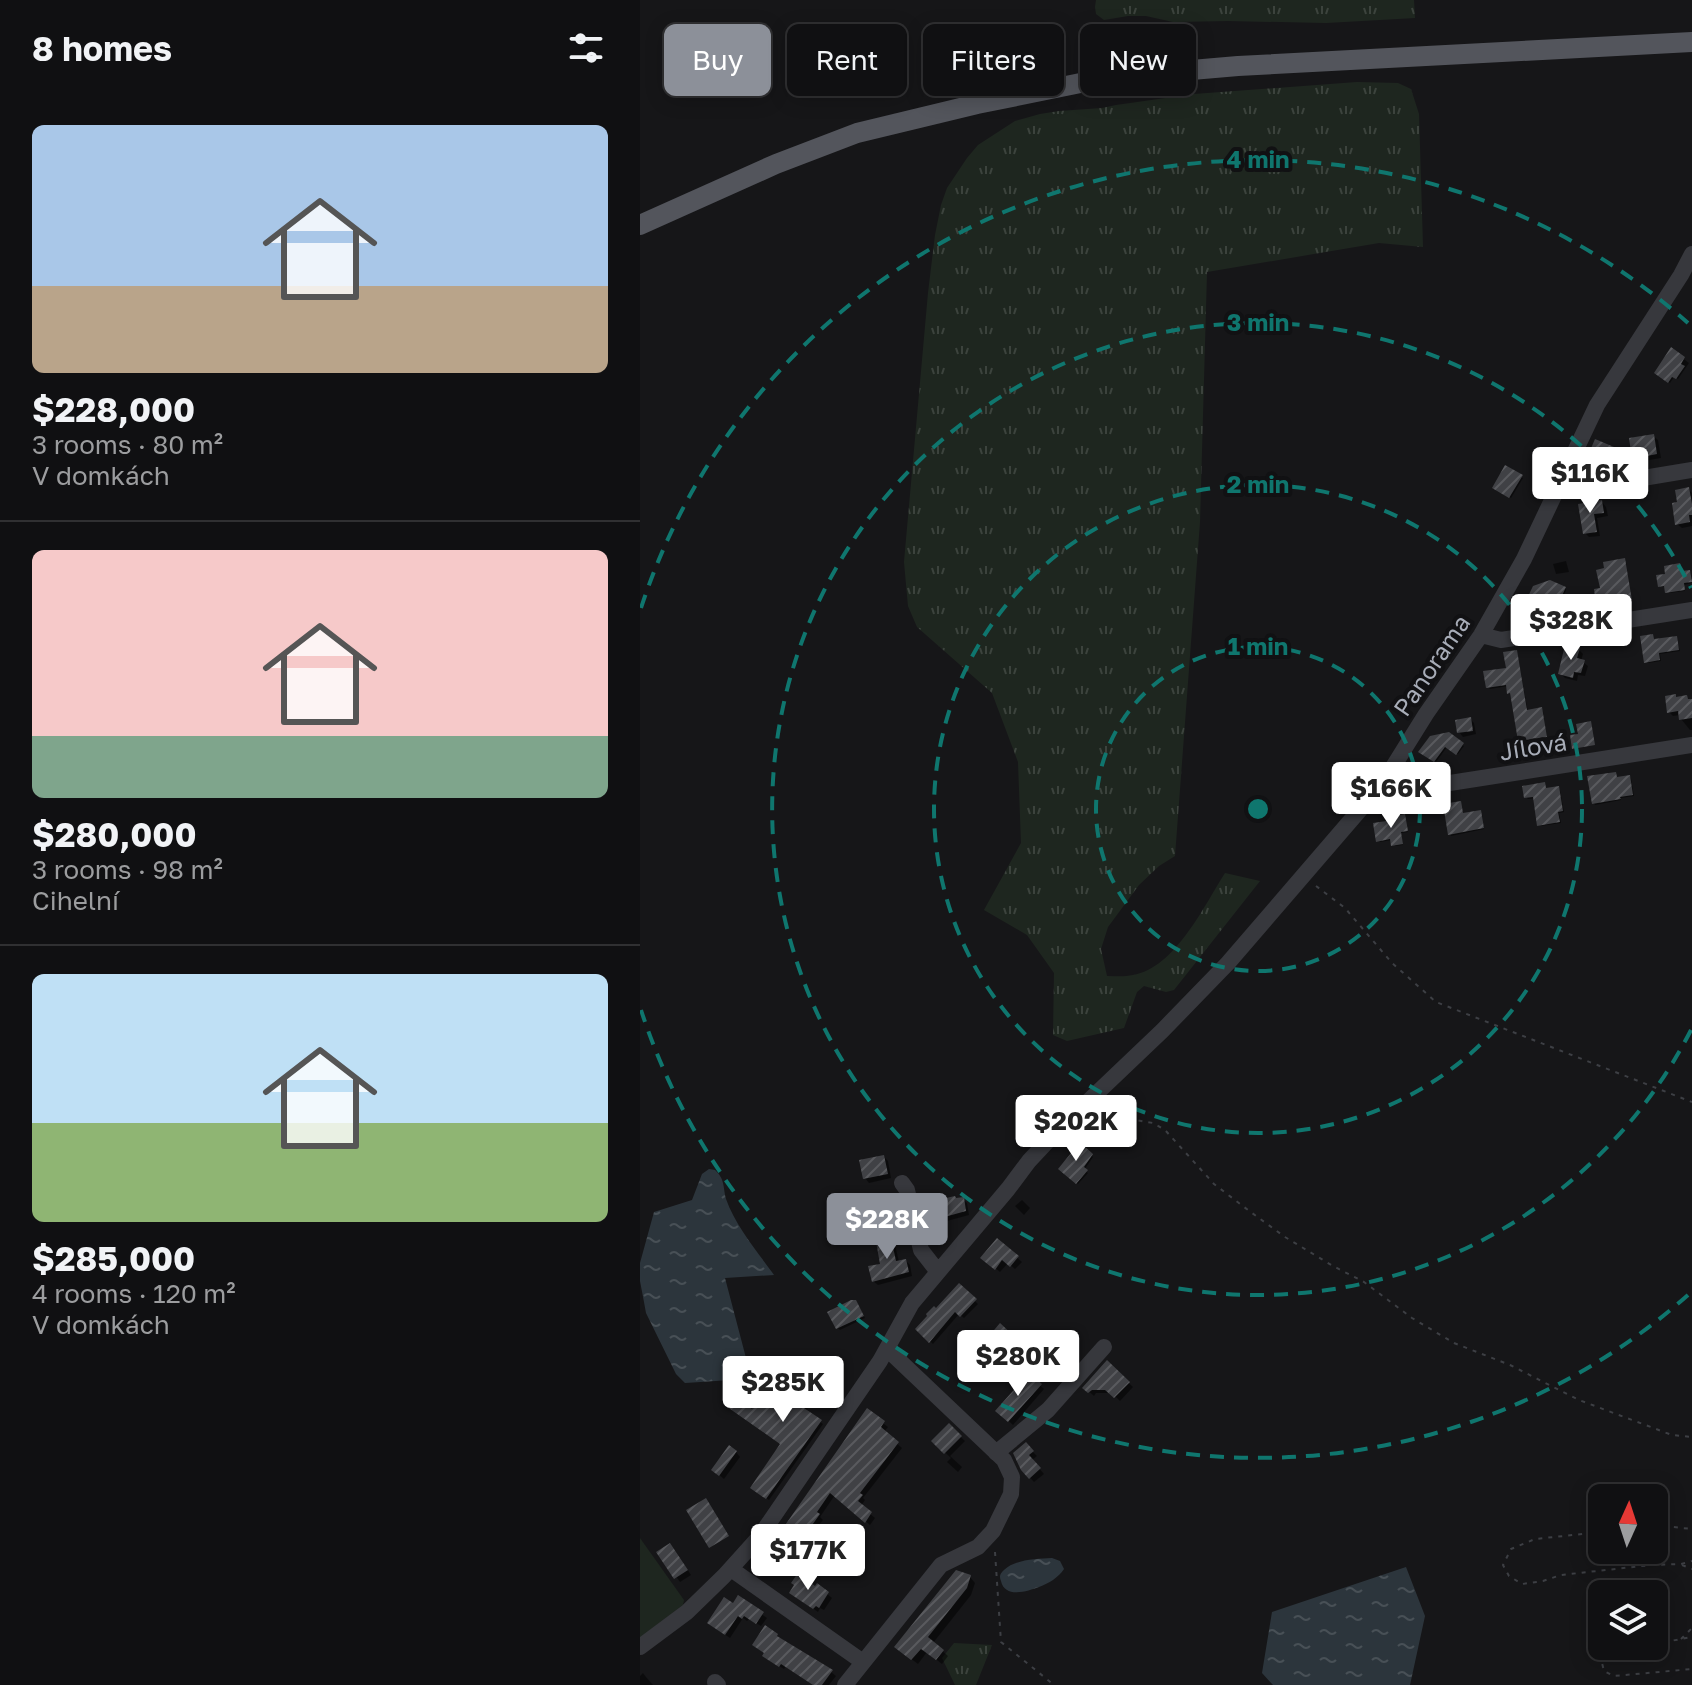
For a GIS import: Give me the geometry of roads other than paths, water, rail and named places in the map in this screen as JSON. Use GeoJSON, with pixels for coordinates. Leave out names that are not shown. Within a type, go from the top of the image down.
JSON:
{"type":"FeatureCollection","features":[{"type":"Feature","properties":{"kind":"main road"},"geometry":{"type":"LineString","coordinates":[[640,225],[764,169],[847,136],[1082,82],[1183,70],[1692,42]]}},
{"type":"Feature","properties":{"kind":"street","name":"Panorama"},"geometry":{"type":"LineString","coordinates":[[640,1647],[687,1612],[760,1536],[887,1349],[912,1303],[1029,1161],[1228,963],[1383,783],[1481,635],[1524,559],[1597,405],[1692,254]]}},
{"type":"Feature","properties":{"kind":"street"},"geometry":{"type":"LineString","coordinates":[[1558,488],[1577,489],[1692,470]]}},
{"type":"Feature","properties":{"kind":"street"},"geometry":{"type":"LineString","coordinates":[[1481,635],[1501,640],[1692,610]]}},
{"type":"Feature","properties":{"kind":"street","name":"Jílová"},"geometry":{"type":"LineString","coordinates":[[1383,783],[1405,790],[1692,745]]}},
{"type":"Feature","properties":{"kind":"street"},"geometry":{"type":"LineString","coordinates":[[902,1183],[907,1190],[921,1250],[938,1272]]}},
{"type":"Feature","properties":{"kind":"street"},"geometry":{"type":"LineString","coordinates":[[996,1453],[1048,1410],[1104,1347]]}},
{"type":"Feature","properties":{"kind":"street"},"geometry":{"type":"LineString","coordinates":[[845,1685],[941,1565],[978,1547],[990,1535],[1011,1494],[1012,1477],[1004,1460],[887,1349]]}},
{"type":"Feature","properties":{"kind":"street"},"geometry":{"type":"LineString","coordinates":[[731,1569],[863,1662]]}},
{"type":"Feature","properties":{"kind":"water"},"geometry":{"type":"Polygon","coordinates":[[[709,1169],[715,1170],[721,1177],[735,1219],[774,1275],[725,1278],[746,1358],[740,1372],[731,1380],[685,1383],[676,1374],[646,1313],[640,1263],[654,1212],[692,1200],[702,1174],[709,1169]]]}},
{"type":"Feature","properties":{"kind":"water"},"geometry":{"type":"Polygon","coordinates":[[[1052,1558],[1060,1561],[1064,1569],[1050,1582],[1017,1592],[1003,1587],[1000,1575],[1009,1566],[1027,1560],[1052,1558]]]}},
{"type":"Feature","properties":{"kind":"water"},"geometry":{"type":"Polygon","coordinates":[[[1406,1567],[1425,1616],[1410,1685],[1273,1685],[1262,1673],[1272,1612],[1406,1567]]]}}]}
